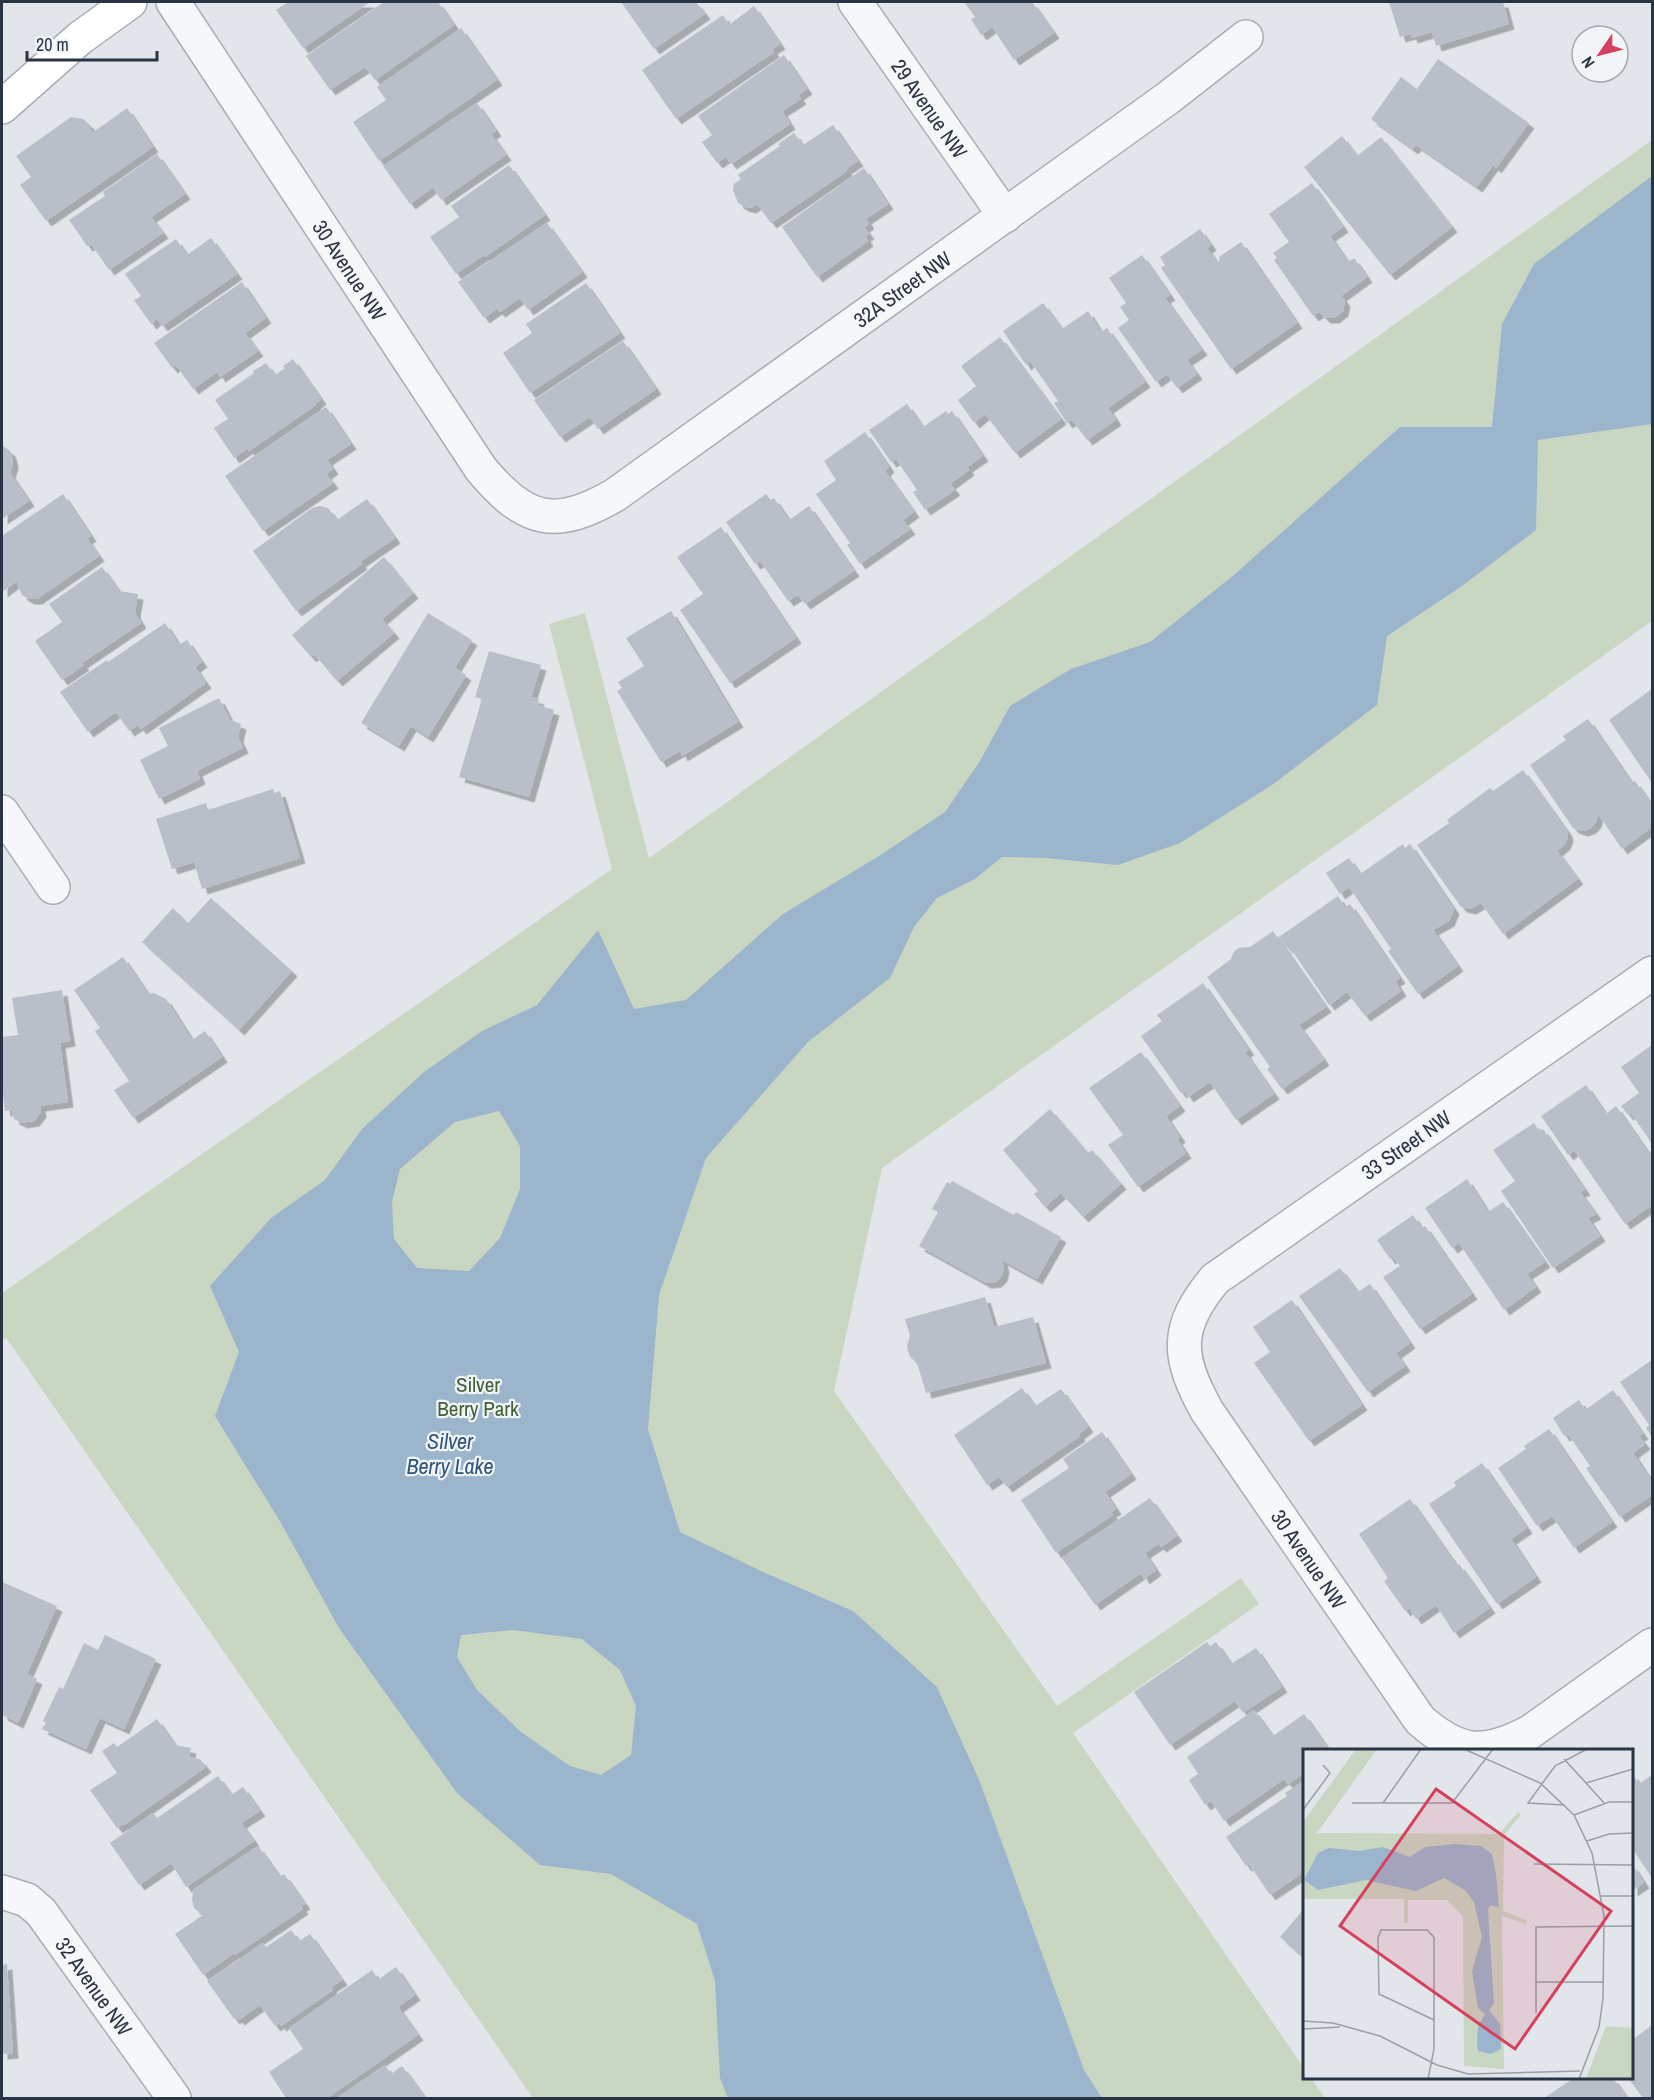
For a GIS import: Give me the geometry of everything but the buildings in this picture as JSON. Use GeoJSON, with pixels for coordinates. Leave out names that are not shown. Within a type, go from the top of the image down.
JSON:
{"type":"FeatureCollection","features":[{"type":"Feature","properties":{"kind":"street"},"geometry":{"type":"LineString","coordinates":[[2,107],[80,38],[130,2]]}},
{"type":"Feature","properties":{"kind":"street","name":"30 Avenue NW"},"geometry":{"type":"LineString","coordinates":[[173,2],[481,469],[500,492],[523,508],[547,516]]}},
{"type":"Feature","properties":{"kind":"street","name":"29 Avenue NW"},"geometry":{"type":"LineString","coordinates":[[855,2],[1005,216]]}},
{"type":"Feature","properties":{"kind":"street","name":"32A Street NW"},"geometry":{"type":"LineString","coordinates":[[547,516],[565,517],[591,509],[615,495],[1168,98],[1246,36]]}},
{"type":"Feature","properties":{"kind":"street"},"geometry":{"type":"LineString","coordinates":[[2,812],[53,886]]}},
{"type":"Feature","properties":{"kind":"street","name":"33 Street NW"},"geometry":{"type":"LineString","coordinates":[[1184,1338],[1189,1315],[1201,1295],[1215,1279],[1653,973]]}},
{"type":"Feature","properties":{"kind":"street","name":"30 Avenue NW"},"geometry":{"type":"LineString","coordinates":[[1184,1338],[1185,1359],[1192,1384],[1208,1411],[1420,1720],[1436,1734],[1453,1744],[1473,1748],[1492,1748],[1509,1743],[1530,1732],[1653,1645]]}},
{"type":"Feature","properties":{"kind":"street","name":"32 Avenue NW"},"geometry":{"type":"LineString","coordinates":[[2,1892],[27,1900],[41,1912],[174,2098]]}},
{"type":"Feature","properties":{"kind":"green space","name":"Silver Berry Park"},"geometry":{"type":"Polygon","coordinates":[[[1652,140],[1652,621],[882,1168],[834,1391],[1057,1706],[1241,1578],[1259,1604],[1073,1733],[1303,2067],[1303,2079],[1312,2079],[1325,2098],[533,2098],[7,1339],[2,1338],[2,1293],[612,869],[549,624],[585,613],[649,858],[1652,140]]]}},
{"type":"Feature","properties":{"kind":"water","name":"Silver Berry Lake"},"geometry":{"type":"Polygon","coordinates":[[[1652,176],[1652,424],[1538,440],[1536,530],[1462,586],[1387,636],[1377,705],[1272,785],[1180,843],[1118,865],[1045,858],[1002,857],[975,879],[937,898],[914,927],[890,978],[808,1042],[706,1158],[659,1295],[648,1429],[680,1532],[761,1571],[853,1611],[937,1687],[980,1782],[1084,2070],[1102,2098],[728,2098],[720,2078],[715,1981],[697,1924],[611,1874],[540,1865],[457,1793],[339,1628],[281,1523],[215,1416],[239,1352],[210,1286],[271,1218],[325,1180],[362,1129],[424,1072],[482,1031],[537,1005],[598,930],[634,1009],[686,1000],[783,914],[879,856],[945,812],[980,761],[1010,706],[1071,669],[1150,642],[1234,575],[1400,427],[1492,427],[1502,324],[1534,264],[1652,176]],[[499,1111],[455,1122],[400,1169],[392,1202],[394,1239],[417,1268],[469,1271],[500,1238],[520,1189],[520,1146],[499,1111]],[[513,1630],[461,1635],[457,1657],[477,1690],[521,1732],[570,1766],[601,1775],[631,1755],[636,1706],[620,1670],[582,1639],[513,1630]]]}}]}
